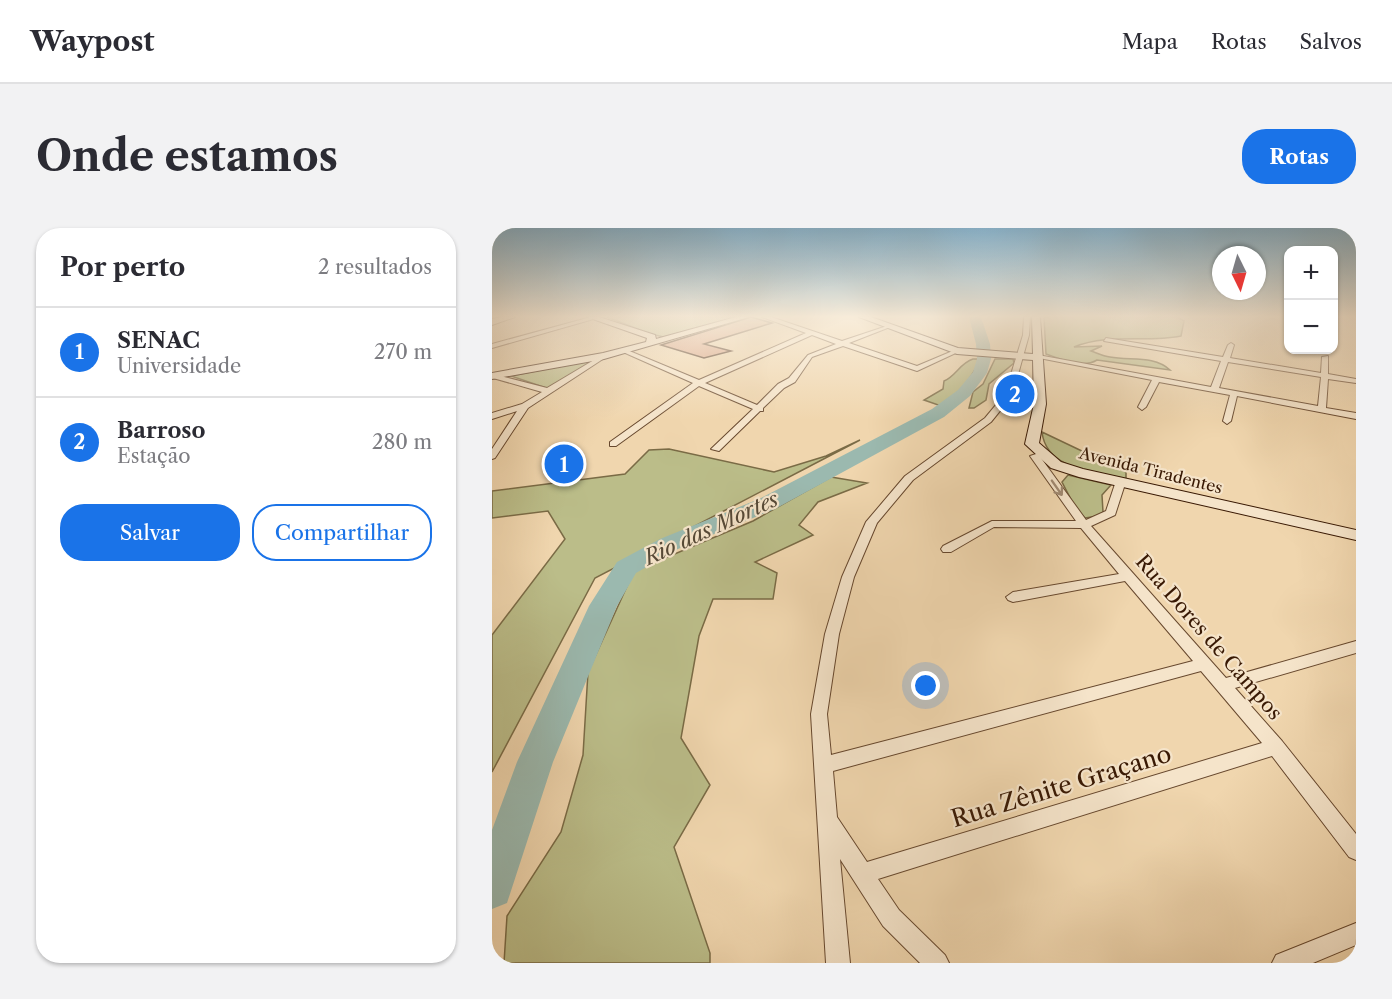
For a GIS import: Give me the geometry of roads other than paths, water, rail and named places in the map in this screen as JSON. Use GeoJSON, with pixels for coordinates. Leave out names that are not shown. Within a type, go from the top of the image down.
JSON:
{"type":"FeatureCollection","features":[{"type":"Feature","properties":{"kind":"street"},"geometry":{"type":"LineString","coordinates":[[494,376],[625,351]]}},
{"type":"Feature","properties":{"kind":"street"},"geometry":{"type":"LineString","coordinates":[[627,351],[760,409]]}},
{"type":"Feature","properties":{"kind":"street"},"geometry":{"type":"LineString","coordinates":[[613,444],[698,383],[770,351]]}},
{"type":"Feature","properties":{"kind":"street"},"geometry":{"type":"LineString","coordinates":[[716,449],[760,409],[781,386],[792,380],[810,356],[822,351]]}},
{"type":"Feature","properties":{"kind":"street"},"geometry":{"type":"LineString","coordinates":[[866,351],[917,369],[956,351]]}},
{"type":"Feature","properties":{"kind":"street"},"geometry":{"type":"LineString","coordinates":[[961,351],[1038,357],[1356,416]]}},
{"type":"Feature","properties":{"kind":"street"},"geometry":{"type":"LineString","coordinates":[[838,963],[819,714],[832,634],[848,577],[872,522],[909,478],[988,420],[1009,394],[1021,351]]}},
{"type":"Feature","properties":{"kind":"street"},"geometry":{"type":"LineString","coordinates":[[1038,351],[1040,404],[1032,444],[1042,455]]}},
{"type":"Feature","properties":{"kind":"street"},"geometry":{"type":"LineString","coordinates":[[1174,351],[1356,381]]}},
{"type":"Feature","properties":{"kind":"street"},"geometry":{"type":"LineString","coordinates":[[1214,390],[1229,351]]}},
{"type":"Feature","properties":{"kind":"street"},"geometry":{"type":"LineString","coordinates":[[492,416],[525,406],[604,356]]}},
{"type":"Feature","properties":{"kind":"street"},"geometry":{"type":"LineString","coordinates":[[1322,410],[1326,357]]}},
{"type":"Feature","properties":{"kind":"street"},"geometry":{"type":"LineString","coordinates":[[494,376],[548,391]]}},
{"type":"Feature","properties":{"kind":"street"},"geometry":{"type":"LineString","coordinates":[[1142,407],[1156,380]]}},
{"type":"Feature","properties":{"kind":"street"},"geometry":{"type":"LineString","coordinates":[[1227,420],[1234,394]]}},
{"type":"Feature","properties":{"kind":"street"},"geometry":{"type":"LineString","coordinates":[[492,456],[525,406]]}},
{"type":"Feature","properties":{"kind":"street","name":"Avenida Tiradentes"},"geometry":{"type":"LineString","coordinates":[[1042,455],[1056,465],[1120,483],[1356,535]]}},
{"type":"Feature","properties":{"kind":"street","name":"Rua Dores de Campos"},"geometry":{"type":"LineString","coordinates":[[1042,455],[1035,456],[1084,525],[1276,747],[1356,850]]}},
{"type":"Feature","properties":{"kind":"street"},"geometry":{"type":"LineString","coordinates":[[947,549],[992,524],[1084,525],[1111,513],[1120,483]]}},
{"type":"Feature","properties":{"kind":"street"},"geometry":{"type":"LineString","coordinates":[[1013,597],[1129,576]]}},
{"type":"Feature","properties":{"kind":"street"},"geometry":{"type":"LineString","coordinates":[[1224,685],[1356,647]]}},
{"type":"Feature","properties":{"kind":"street"},"geometry":{"type":"LineString","coordinates":[[822,766],[1205,664]]}},
{"type":"Feature","properties":{"kind":"street","name":"Rua Zênite Graçano"},"geometry":{"type":"LineString","coordinates":[[862,874],[1276,747]]}},
{"type":"Feature","properties":{"kind":"street"},"geometry":{"type":"LineString","coordinates":[[828,821],[891,918],[937,963]]}},
{"type":"Feature","properties":{"kind":"street"},"geometry":{"type":"LineString","coordinates":[[1284,963],[1356,934]]}},
{"type":"Feature","properties":{"kind":"waterway","name":"Rio das Mortes"},"geometry":{"type":"LineString","coordinates":[[492,888],[535,762],[603,606],[626,568],[669,544],[767,504],[938,413],[964,393],[980,373],[983,351]]}},
{"type":"Feature","properties":{"kind":"place","name":"Barroso"},"geometry":{"type":"Point","coordinates":[1015,394]}},
{"type":"Feature","properties":{"kind":"place","name":"SENAC"},"geometry":{"type":"Point","coordinates":[564,464]}}]}
